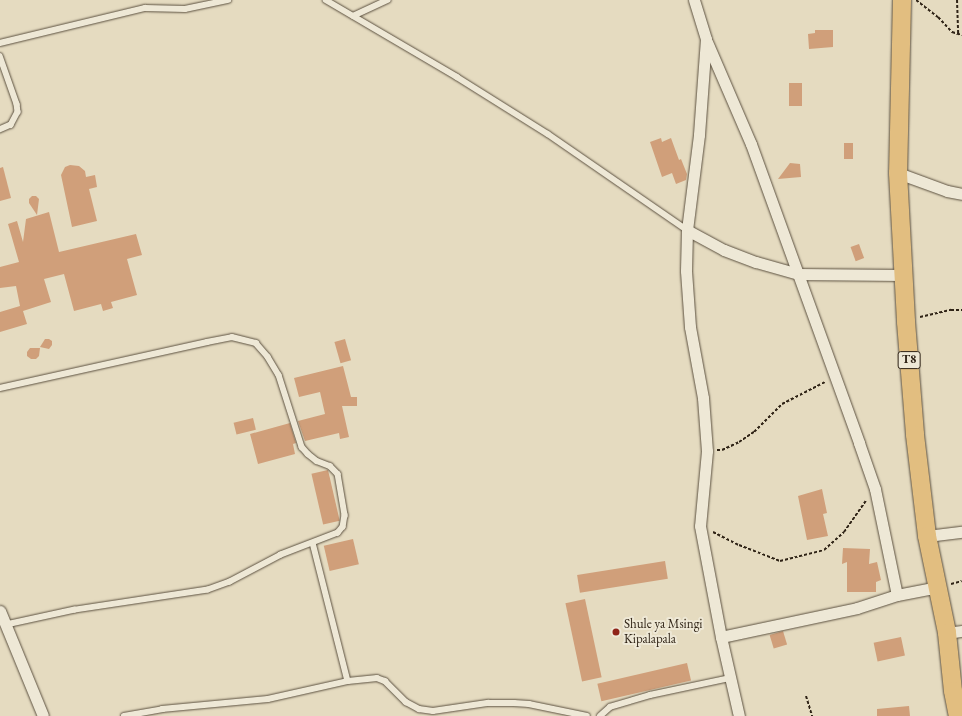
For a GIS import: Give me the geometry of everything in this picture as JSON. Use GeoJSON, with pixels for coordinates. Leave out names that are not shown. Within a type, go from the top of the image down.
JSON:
{"type":"FeatureCollection","features":[{"type":"Feature","properties":{"kind":"highway","name":"T8"},"geometry":{"type":"LineString","coordinates":[[902,0],[898,173],[906,322],[915,435],[927,536],[938,586],[954,632],[953,691],[958,716]]}},
{"type":"Feature","properties":{"kind":"street"},"geometry":{"type":"LineString","coordinates":[[694,0],[706,39],[751,144],[875,489],[897,595]]}},
{"type":"Feature","properties":{"kind":"street"},"geometry":{"type":"LineString","coordinates":[[706,39],[699,135],[687,230],[686,271],[690,327],[703,398],[707,451],[700,526],[721,637],[739,716]]}},
{"type":"Feature","properties":{"kind":"street"},"geometry":{"type":"LineString","coordinates":[[898,173],[947,192],[962,194]]}},
{"type":"Feature","properties":{"kind":"street"},"geometry":{"type":"LineString","coordinates":[[687,230],[724,250],[756,262],[798,274],[903,276]]}},
{"type":"Feature","properties":{"kind":"street"},"geometry":{"type":"LineString","coordinates":[[927,536],[962,532]]}},
{"type":"Feature","properties":{"kind":"street"},"geometry":{"type":"LineString","coordinates":[[721,637],[857,608],[897,595],[938,586]]}},
{"type":"Feature","properties":{"kind":"street"},"geometry":{"type":"LineString","coordinates":[[0,611],[44,716]]}},
{"type":"Feature","properties":{"kind":"lane"},"geometry":{"type":"LineString","coordinates":[[0,43],[145,8],[184,9],[228,0]]}},
{"type":"Feature","properties":{"kind":"lane"},"geometry":{"type":"LineString","coordinates":[[326,0],[457,77],[548,134],[687,230]]}},
{"type":"Feature","properties":{"kind":"lane"},"geometry":{"type":"LineString","coordinates":[[353,16],[387,0]]}},
{"type":"Feature","properties":{"kind":"lane"},"geometry":{"type":"LineString","coordinates":[[0,56],[17,104],[18,112],[11,125],[0,130]]}},
{"type":"Feature","properties":{"kind":"lane"},"geometry":{"type":"LineString","coordinates":[[0,388],[232,337],[256,343],[268,357],[279,375],[302,447],[308,454],[330,466],[338,474],[345,515],[343,527],[338,533],[313,544],[281,555],[230,582],[208,590],[75,610],[6,626]]}},
{"type":"Feature","properties":{"kind":"lane"},"geometry":{"type":"LineString","coordinates":[[313,544],[348,681]]}},
{"type":"Feature","properties":{"kind":"lane"},"geometry":{"type":"LineString","coordinates":[[124,716],[162,709],[268,699],[348,681],[377,678],[385,681],[406,702],[419,708],[433,711],[488,703],[514,703],[536,705],[587,716]]}},
{"type":"Feature","properties":{"kind":"lane"},"geometry":{"type":"LineString","coordinates":[[600,716],[610,707],[650,695],[730,678]]}},
{"type":"Feature","properties":{"kind":"path"},"geometry":{"type":"LineString","coordinates":[[916,0],[958,35],[962,35]]}},
{"type":"Feature","properties":{"kind":"path"},"geometry":{"type":"LineString","coordinates":[[957,0],[958,35]]}},
{"type":"Feature","properties":{"kind":"path"},"geometry":{"type":"LineString","coordinates":[[906,322],[931,314],[951,310],[962,310]]}},
{"type":"Feature","properties":{"kind":"path"},"geometry":{"type":"LineString","coordinates":[[707,451],[722,450],[739,442],[754,432],[782,404],[835,377]]}},
{"type":"Feature","properties":{"kind":"path"},"geometry":{"type":"LineString","coordinates":[[700,526],[739,545],[780,561],[824,550],[844,532],[875,489]]}},
{"type":"Feature","properties":{"kind":"path"},"geometry":{"type":"LineString","coordinates":[[806,696],[812,716]]}},
{"type":"Feature","properties":{"kind":"building"},"geometry":{"type":"Polygon","coordinates":[[[815,30],[833,30],[833,47],[809,49],[808,34],[815,33],[815,30]]]}},
{"type":"Feature","properties":{"kind":"building"},"geometry":{"type":"Polygon","coordinates":[[[789,83],[802,83],[802,106],[789,106],[789,83]]]}},
{"type":"Feature","properties":{"kind":"building"},"geometry":{"type":"Polygon","coordinates":[[[661,138],[662,142],[671,138],[679,160],[681,159],[687,174],[686,180],[676,184],[672,173],[662,177],[650,142],[661,138]]]}},
{"type":"Feature","properties":{"kind":"building"},"geometry":{"type":"Polygon","coordinates":[[[844,143],[853,143],[853,159],[844,159],[844,143]]]}},
{"type":"Feature","properties":{"kind":"building"},"geometry":{"type":"Polygon","coordinates":[[[790,163],[800,164],[801,177],[778,179],[790,163]]]}},
{"type":"Feature","properties":{"kind":"building"},"geometry":{"type":"Polygon","coordinates":[[[70,165],[79,166],[85,171],[86,177],[95,175],[97,187],[89,189],[97,221],[72,227],[61,175],[65,167],[70,165]]]}},
{"type":"Feature","properties":{"kind":"building"},"geometry":{"type":"Polygon","coordinates":[[[3,167],[11,198],[0,201],[0,168],[3,167]]]}},
{"type":"Feature","properties":{"kind":"building"},"geometry":{"type":"Polygon","coordinates":[[[32,196],[36,196],[39,199],[37,215],[29,203],[29,199],[32,196]]]}},
{"type":"Feature","properties":{"kind":"building"},"geometry":{"type":"Polygon","coordinates":[[[49,212],[59,252],[136,234],[142,255],[127,259],[137,295],[111,302],[113,308],[103,311],[101,304],[74,311],[64,274],[44,279],[51,302],[23,311],[27,324],[0,332],[0,312],[20,306],[16,286],[0,288],[0,267],[19,262],[8,224],[17,221],[23,242],[26,219],[49,212]]]}},
{"type":"Feature","properties":{"kind":"building"},"geometry":{"type":"Polygon","coordinates":[[[859,244],[864,258],[856,261],[851,247],[859,244]]]}},
{"type":"Feature","properties":{"kind":"building"},"geometry":{"type":"Polygon","coordinates":[[[45,339],[52,341],[52,345],[49,349],[40,347],[45,339]]]}},
{"type":"Feature","properties":{"kind":"building"},"geometry":{"type":"Polygon","coordinates":[[[345,339],[351,360],[340,363],[334,342],[345,339]]]}},
{"type":"Feature","properties":{"kind":"building"},"geometry":{"type":"Polygon","coordinates":[[[30,348],[40,348],[39,356],[36,359],[31,359],[27,356],[27,352],[30,348]]]}},
{"type":"Feature","properties":{"kind":"building"},"geometry":{"type":"Polygon","coordinates":[[[343,366],[351,397],[357,397],[357,406],[342,406],[349,437],[340,439],[339,433],[305,441],[298,421],[325,414],[320,392],[299,397],[294,378],[343,366]]]}},
{"type":"Feature","properties":{"kind":"building"},"geometry":{"type":"Polygon","coordinates":[[[253,418],[256,430],[236,434],[234,423],[253,418]]]}},
{"type":"Feature","properties":{"kind":"building"},"geometry":{"type":"Polygon","coordinates":[[[290,423],[296,443],[293,444],[295,454],[258,464],[250,434],[290,423]]]}},
{"type":"Feature","properties":{"kind":"building"},"geometry":{"type":"Polygon","coordinates":[[[328,470],[340,521],[323,524],[311,474],[328,470]]]}},
{"type":"Feature","properties":{"kind":"building"},"geometry":{"type":"Polygon","coordinates":[[[822,489],[827,513],[823,514],[828,536],[807,540],[798,496],[822,489]]]}},
{"type":"Feature","properties":{"kind":"building"},"geometry":{"type":"Polygon","coordinates":[[[353,539],[359,564],[330,571],[324,546],[353,539]]]}},
{"type":"Feature","properties":{"kind":"building"},"geometry":{"type":"Polygon","coordinates":[[[843,548],[870,549],[869,564],[877,562],[881,580],[876,582],[876,592],[847,592],[847,562],[842,564],[843,548]]]}},
{"type":"Feature","properties":{"kind":"building"},"geometry":{"type":"Polygon","coordinates":[[[665,561],[668,579],[580,593],[577,575],[665,561]]]}},
{"type":"Feature","properties":{"kind":"building"},"geometry":{"type":"Polygon","coordinates":[[[585,599],[602,677],[582,681],[565,603],[585,599]]]}},
{"type":"Feature","properties":{"kind":"building"},"geometry":{"type":"Polygon","coordinates":[[[783,631],[787,644],[774,648],[770,635],[783,631]]]}},
{"type":"Feature","properties":{"kind":"building"},"geometry":{"type":"Polygon","coordinates":[[[901,637],[905,656],[878,661],[874,643],[901,637]]]}},
{"type":"Feature","properties":{"kind":"building"},"geometry":{"type":"Polygon","coordinates":[[[687,663],[691,681],[601,701],[597,684],[687,663]]]}},
{"type":"Feature","properties":{"kind":"building"},"geometry":{"type":"Polygon","coordinates":[[[909,706],[910,716],[877,716],[877,709],[909,706]]]}},
{"type":"Feature","properties":{"kind":"place","name":"Shule ya Msingi Kipalapala"},"geometry":{"type":"Point","coordinates":[616,632]}}]}
